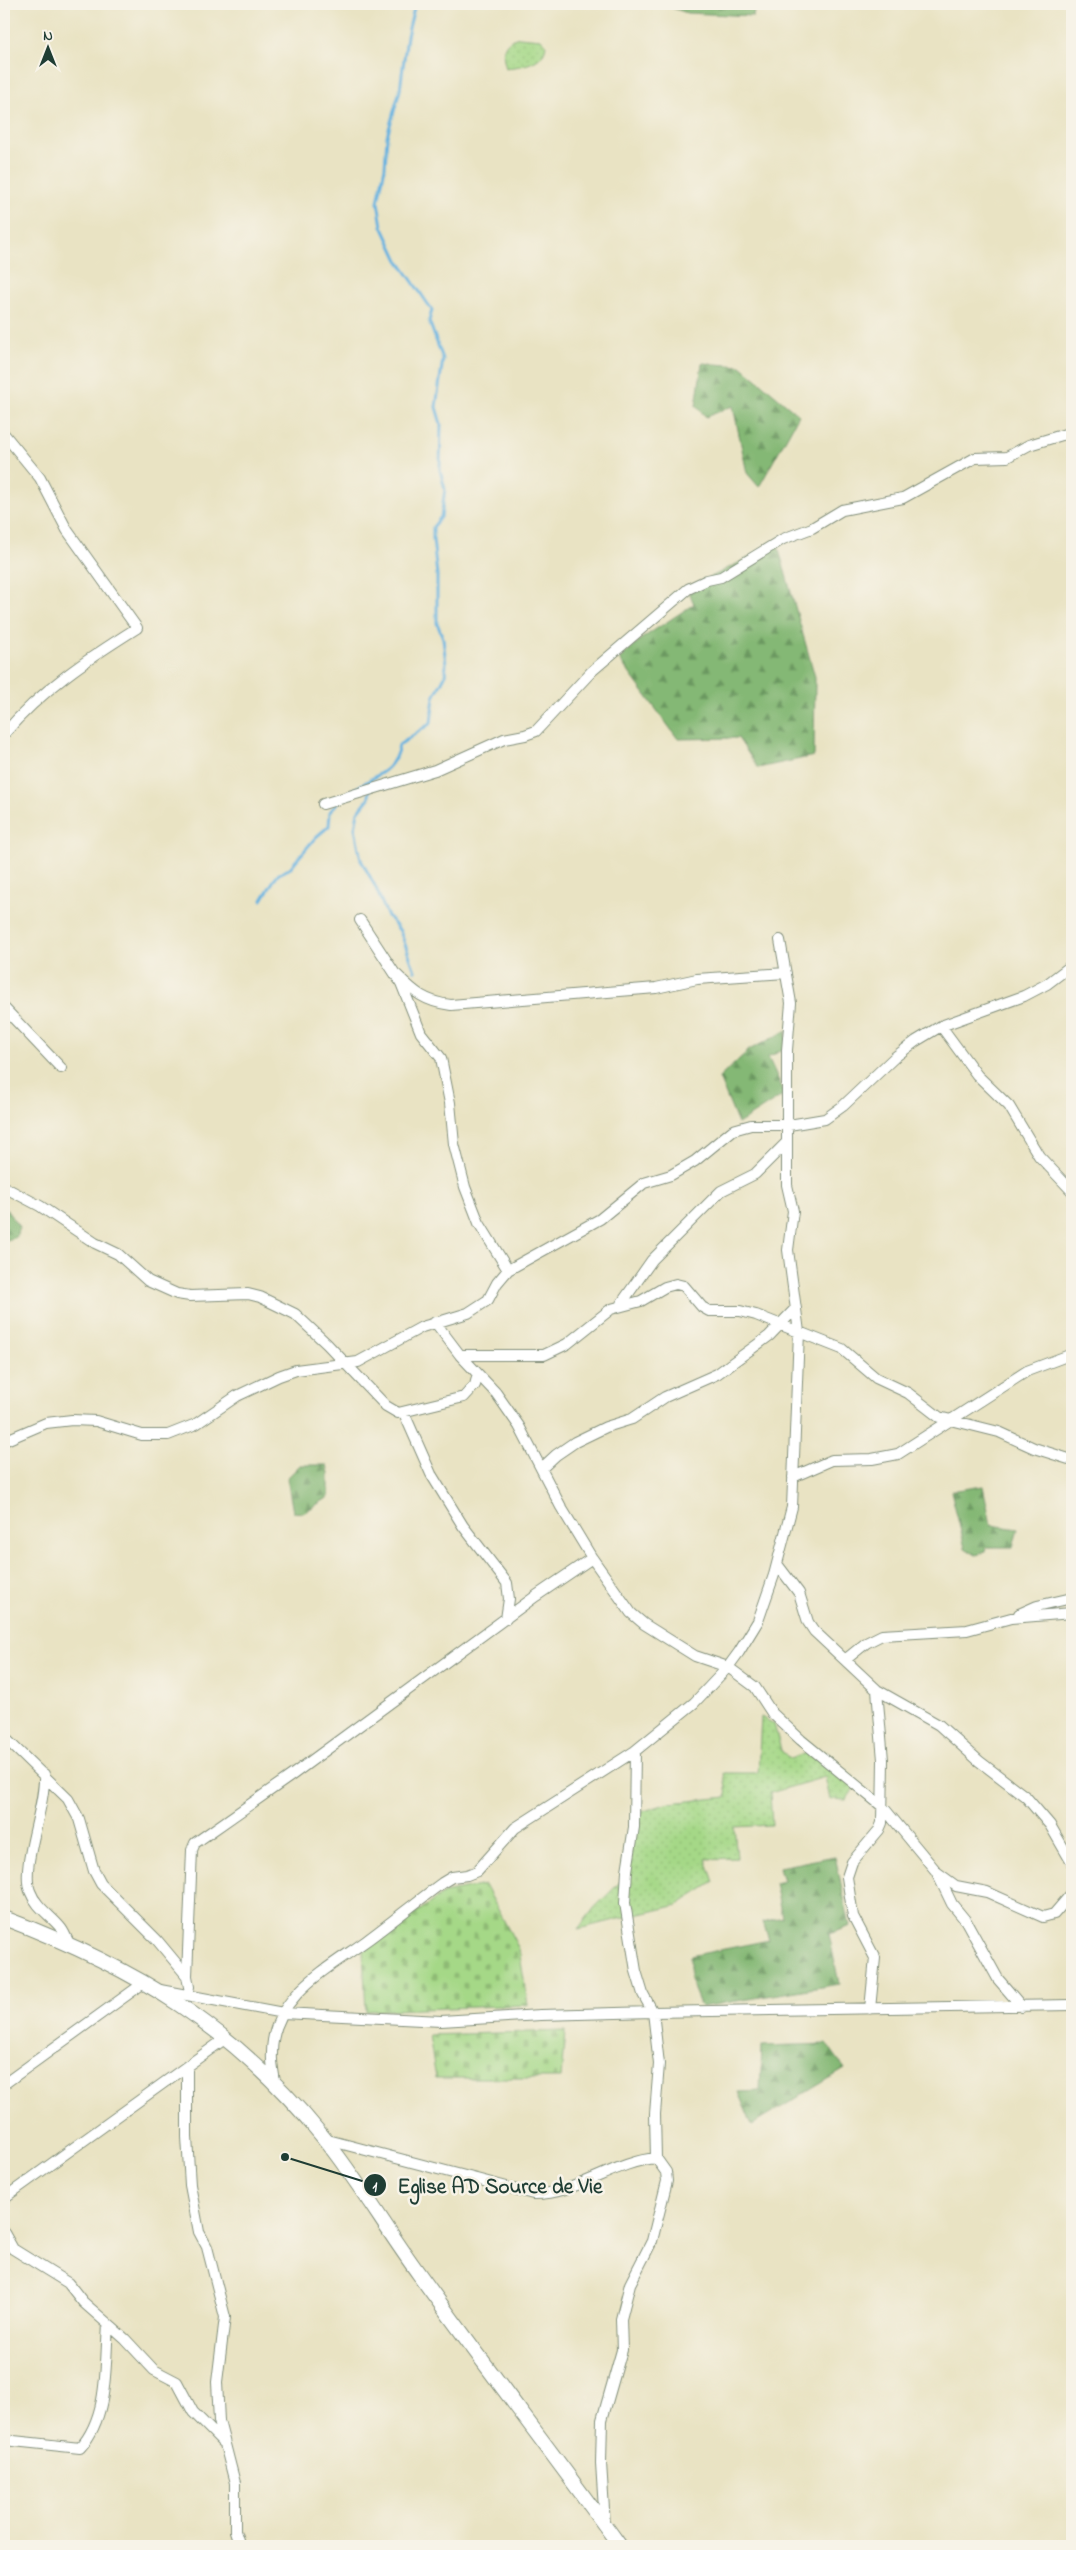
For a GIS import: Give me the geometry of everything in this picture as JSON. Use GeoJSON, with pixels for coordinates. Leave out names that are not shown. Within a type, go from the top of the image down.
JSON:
{"type":"FeatureCollection","features":[{"type":"Feature","properties":{"kind":"main road"},"geometry":{"type":"LineString","coordinates":[[4,1918],[69,1943],[159,1990],[226,2038],[275,2083],[324,2139],[418,2273],[620,2546]]}},
{"type":"Feature","properties":{"kind":"street"},"geometry":{"type":"LineString","coordinates":[[323,804],[435,770],[504,739],[525,735],[536,730],[592,671],[688,589],[721,576],[783,539],[812,528],[842,510],[903,498],[975,458],[1007,457],[1029,445],[1072,432]]}},
{"type":"Feature","properties":{"kind":"street"},"geometry":{"type":"LineString","coordinates":[[4,434],[40,478],[66,530],[137,628],[84,661],[35,701],[4,734]]}},
{"type":"Feature","properties":{"kind":"street"},"geometry":{"type":"LineString","coordinates":[[360,920],[397,975],[420,1033],[441,1058],[450,1104],[454,1144],[473,1211],[499,1258],[508,1270]]}},
{"type":"Feature","properties":{"kind":"street"},"geometry":{"type":"LineString","coordinates":[[275,2083],[272,2053],[273,2038],[282,2013],[293,1997],[318,1974],[448,1879],[477,1871],[515,1828],[635,1751],[694,1703],[728,1667],[758,1621],[791,1514],[799,1332],[788,1250],[793,1211],[787,1185],[789,1125],[787,1050],[791,1003],[780,940]]}},
{"type":"Feature","properties":{"kind":"street"},"geometry":{"type":"LineString","coordinates":[[4,1442],[46,1423],[72,1420],[96,1421],[142,1435],[168,1435],[196,1424],[237,1396],[279,1376],[296,1370],[347,1364],[370,1357],[412,1331],[477,1309],[488,1300],[496,1283],[508,1270],[600,1219],[644,1183],[671,1175],[695,1161],[734,1130],[752,1125],[789,1125],[825,1119],[843,1106],[895,1057],[941,1026],[1024,996],[1047,984],[1072,965]]}},
{"type":"Feature","properties":{"kind":"street"},"geometry":{"type":"LineString","coordinates":[[397,975],[424,998],[434,1003],[450,1005],[656,988],[697,979],[786,973]]}},
{"type":"Feature","properties":{"kind":"street"},"geometry":{"type":"LineString","coordinates":[[4,1008],[61,1068]]}},
{"type":"Feature","properties":{"kind":"street"},"geometry":{"type":"LineString","coordinates":[[941,1026],[977,1075],[1009,1106],[1039,1156],[1072,1191]]}},
{"type":"Feature","properties":{"kind":"street"},"geometry":{"type":"LineString","coordinates":[[621,1304],[652,1260],[705,1206],[724,1188],[755,1174],[787,1142]]}},
{"type":"Feature","properties":{"kind":"street"},"geometry":{"type":"LineString","coordinates":[[4,1187],[40,1206],[95,1243],[118,1254],[148,1281],[177,1294],[190,1296],[248,1294],[271,1302],[300,1318],[386,1406],[404,1413],[432,1403],[464,1397],[475,1385],[478,1374]]}},
{"type":"Feature","properties":{"kind":"street"},"geometry":{"type":"LineString","coordinates":[[460,1355],[544,1355],[567,1344],[598,1317],[621,1304],[640,1301],[665,1287],[676,1284],[684,1286],[702,1307],[709,1311],[748,1313],[781,1323],[842,1349],[876,1378],[908,1393],[931,1412],[948,1421],[999,1432],[1072,1460]]}},
{"type":"Feature","properties":{"kind":"street"},"geometry":{"type":"LineString","coordinates":[[542,1468],[574,1442],[632,1419],[665,1397],[711,1378],[769,1336],[796,1308]]}},
{"type":"Feature","properties":{"kind":"street"},"geometry":{"type":"LineString","coordinates":[[435,1322],[519,1426],[561,1507],[592,1558],[631,1613],[644,1624],[695,1656],[728,1667],[755,1687],[772,1713],[801,1740],[883,1807],[936,1871],[956,1886],[987,1892],[1042,1917],[1054,1914],[1072,1893]]}},
{"type":"Feature","properties":{"kind":"street"},"geometry":{"type":"LineString","coordinates":[[794,1477],[832,1460],[872,1459],[898,1454],[1027,1371],[1072,1354]]}},
{"type":"Feature","properties":{"kind":"street"},"geometry":{"type":"LineString","coordinates":[[404,1413],[431,1474],[463,1526],[507,1583],[509,1593],[506,1619]]}},
{"type":"Feature","properties":{"kind":"street"},"geometry":{"type":"LineString","coordinates":[[190,1988],[187,1976],[192,1850],[195,1843],[308,1764],[592,1558]]}},
{"type":"Feature","properties":{"kind":"street"},"geometry":{"type":"LineString","coordinates":[[777,1564],[799,1593],[810,1627],[877,1690],[939,1725],[979,1761],[1026,1797],[1050,1825],[1072,1863]]}},
{"type":"Feature","properties":{"kind":"street"},"geometry":{"type":"LineString","coordinates":[[845,1660],[866,1643],[882,1635],[967,1630],[1011,1618],[1037,1606],[1072,1598]]}},
{"type":"Feature","properties":{"kind":"street"},"geometry":{"type":"LineString","coordinates":[[1011,1618],[1072,1613]]}},
{"type":"Feature","properties":{"kind":"street"},"geometry":{"type":"LineString","coordinates":[[870,2009],[875,1958],[853,1916],[847,1877],[852,1862],[879,1830],[883,1807],[883,1760],[877,1690]]}},
{"type":"Feature","properties":{"kind":"street"},"geometry":{"type":"LineString","coordinates":[[4,1737],[68,1799],[80,1819],[94,1871],[101,1884],[112,1897],[142,1923],[187,1976]]}},
{"type":"Feature","properties":{"kind":"street"},"geometry":{"type":"LineString","coordinates":[[605,2525],[601,2463],[602,2420],[622,2350],[621,2319],[628,2293],[652,2241],[666,2188],[666,2172],[656,2158],[654,2114],[659,2064],[653,2012],[643,1994],[636,1971],[625,1903],[626,1871],[634,1827],[635,1751]]}},
{"type":"Feature","properties":{"kind":"street"},"geometry":{"type":"LineString","coordinates":[[44,1774],[39,1816],[28,1870],[28,1884],[33,1898],[59,1925],[69,1943]]}},
{"type":"Feature","properties":{"kind":"street"},"geometry":{"type":"LineString","coordinates":[[936,1871],[952,1904],[966,1921],[998,1979],[1022,2007]]}},
{"type":"Feature","properties":{"kind":"street"},"geometry":{"type":"LineString","coordinates":[[4,2084],[145,1982]]}},
{"type":"Feature","properties":{"kind":"street"},"geometry":{"type":"LineString","coordinates":[[159,1990],[282,2013],[441,2021],[541,2015],[653,2012],[1072,2005]]}},
{"type":"Feature","properties":{"kind":"street"},"geometry":{"type":"LineString","coordinates":[[4,2198],[226,2038]]}},
{"type":"Feature","properties":{"kind":"street"},"geometry":{"type":"LineString","coordinates":[[187,2066],[187,2136],[190,2185],[199,2232],[208,2247],[225,2317],[217,2382],[219,2421],[234,2483],[235,2530],[240,2546]]}},
{"type":"Feature","properties":{"kind":"street"},"geometry":{"type":"LineString","coordinates":[[324,2139],[533,2194],[560,2190],[627,2164],[656,2158]]}},
{"type":"Feature","properties":{"kind":"street"},"geometry":{"type":"LineString","coordinates":[[4,2233],[13,2249],[68,2282],[84,2302],[154,2370],[177,2382],[193,2412],[224,2443]]}},
{"type":"Feature","properties":{"kind":"street"},"geometry":{"type":"LineString","coordinates":[[4,2440],[80,2448],[90,2437],[102,2403],[108,2324]]}},
{"type":"Feature","properties":{"kind":"green space"},"geometry":{"type":"Polygon","coordinates":[[[661,4],[755,4],[753,16],[687,13],[661,4]]]}},
{"type":"Feature","properties":{"kind":"green space"},"geometry":{"type":"Polygon","coordinates":[[[519,37],[541,39],[546,44],[545,51],[542,56],[532,63],[506,68],[504,48],[513,39],[519,37]]]}},
{"type":"Feature","properties":{"kind":"green space"},"geometry":{"type":"Polygon","coordinates":[[[702,363],[741,366],[799,415],[759,487],[747,473],[733,406],[706,417],[696,406],[702,363]]]}},
{"type":"Feature","properties":{"kind":"green space"},"geometry":{"type":"Polygon","coordinates":[[[777,543],[815,677],[814,756],[758,768],[738,738],[678,739],[619,659],[641,639],[694,604],[688,589],[777,543]]]}},
{"type":"Feature","properties":{"kind":"green space"},"geometry":{"type":"Polygon","coordinates":[[[786,1031],[787,1048],[768,1057],[785,1094],[738,1124],[719,1078],[749,1050],[786,1031]]]}},
{"type":"Feature","properties":{"kind":"green space"},"geometry":{"type":"Polygon","coordinates":[[[4,1206],[19,1227],[16,1237],[4,1241],[4,1206]]]}},
{"type":"Feature","properties":{"kind":"green space"},"geometry":{"type":"Polygon","coordinates":[[[300,1465],[327,1465],[329,1473],[329,1497],[303,1513],[293,1512],[287,1478],[300,1465]]]}},
{"type":"Feature","properties":{"kind":"green space"},"geometry":{"type":"Polygon","coordinates":[[[983,1486],[991,1525],[1018,1529],[1013,1547],[987,1547],[986,1552],[976,1555],[965,1548],[951,1491],[983,1486]]]}},
{"type":"Feature","properties":{"kind":"green space"},"geometry":{"type":"Polygon","coordinates":[[[761,1717],[774,1724],[781,1750],[790,1759],[814,1750],[856,1786],[846,1800],[830,1799],[825,1777],[770,1793],[772,1825],[734,1827],[737,1858],[706,1859],[714,1882],[678,1905],[578,1929],[595,1907],[626,1876],[638,1813],[669,1803],[727,1797],[724,1773],[758,1773],[761,1717]]]}},
{"type":"Feature","properties":{"kind":"green space"},"geometry":{"type":"Polygon","coordinates":[[[835,1856],[850,1926],[829,1934],[839,1984],[701,2007],[690,1980],[690,1956],[769,1940],[763,1922],[782,1917],[775,1883],[783,1881],[779,1867],[835,1856]]]}},
{"type":"Feature","properties":{"kind":"green space"},"geometry":{"type":"Polygon","coordinates":[[[485,1885],[519,1949],[528,2005],[366,2011],[363,1951],[444,1893],[485,1885]]]}},
{"type":"Feature","properties":{"kind":"green space"},"geometry":{"type":"Polygon","coordinates":[[[565,2031],[561,2078],[436,2078],[429,2035],[565,2031]]]}},
{"type":"Feature","properties":{"kind":"green space"},"geometry":{"type":"Polygon","coordinates":[[[827,2044],[845,2069],[752,2125],[738,2092],[760,2091],[762,2046],[827,2044]]]}},
{"type":"Feature","properties":{"kind":"waterway"},"geometry":{"type":"LineString","coordinates":[[354,790],[388,768],[393,762],[399,745],[431,723],[434,697],[445,676],[446,664],[443,638],[437,623],[437,575],[433,539],[433,527],[441,517],[445,489],[440,470],[441,424],[436,407],[443,359],[429,321],[432,310],[398,260],[382,226],[378,202],[385,167],[387,136],[400,90],[407,36],[415,4]]}},
{"type":"Feature","properties":{"kind":"waterway"},"geometry":{"type":"LineString","coordinates":[[370,779],[369,798],[358,812],[355,828],[361,860],[375,886],[387,915],[400,931],[415,971]]}},
{"type":"Feature","properties":{"kind":"waterway"},"geometry":{"type":"LineString","coordinates":[[262,900],[277,875],[289,869],[316,837],[329,826],[330,812],[337,803]]}},
{"type":"Feature","properties":{"kind":"place","name":"Eglise AD Source de Vie"},"geometry":{"type":"Point","coordinates":[285,2157]}}]}
